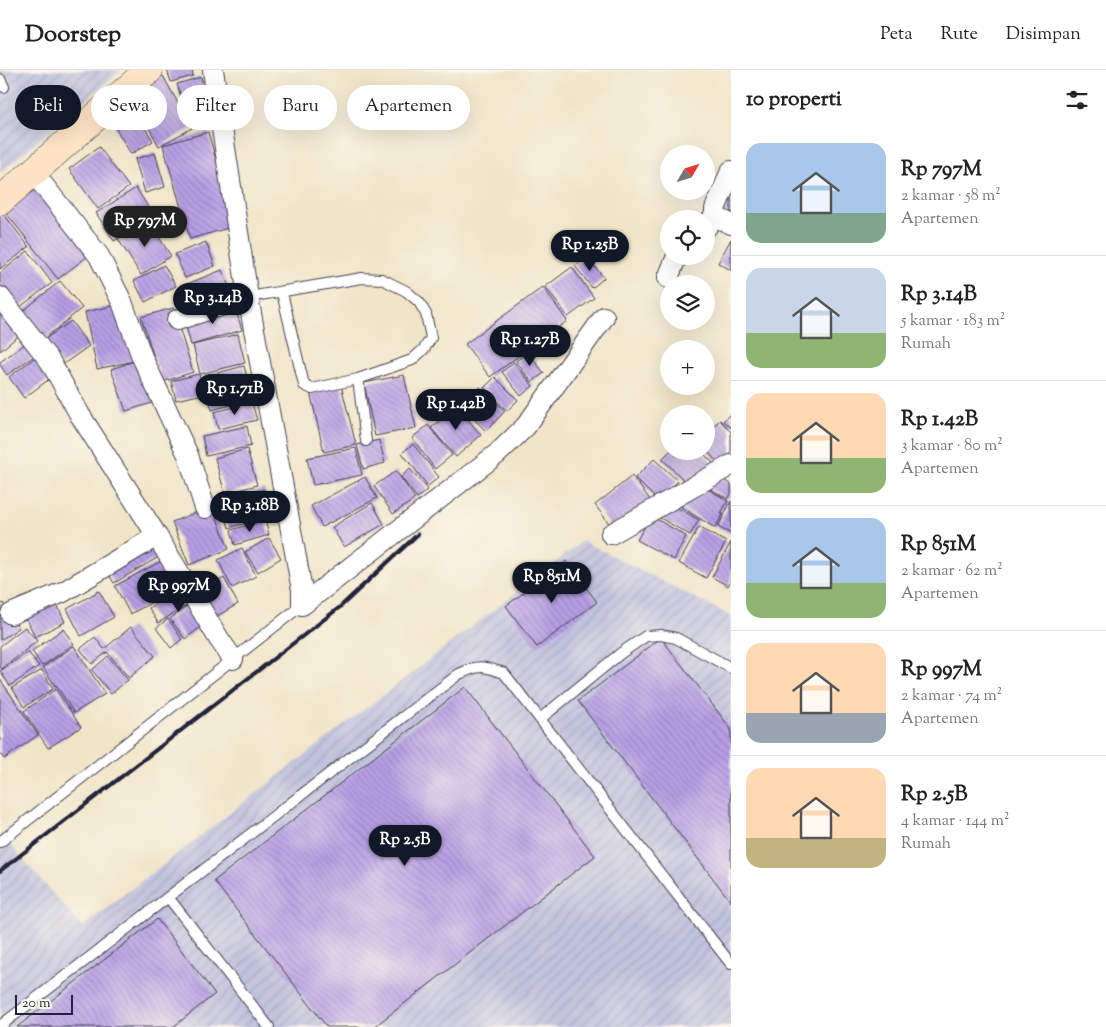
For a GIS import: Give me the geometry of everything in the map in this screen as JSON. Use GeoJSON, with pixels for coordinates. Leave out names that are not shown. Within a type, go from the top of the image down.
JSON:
{"type":"FeatureCollection","features":[{"type":"Feature","properties":{"kind":"main road"},"geometry":{"type":"LineString","coordinates":[[0,201],[149,70]]}},
{"type":"Feature","properties":{"kind":"street"},"geometry":{"type":"LineString","coordinates":[[214,70],[248,298],[302,590],[302,605]]}},
{"type":"Feature","properties":{"kind":"street"},"geometry":{"type":"LineString","coordinates":[[718,222],[715,209],[731,171]]}},
{"type":"Feature","properties":{"kind":"street"},"geometry":{"type":"LineString","coordinates":[[33,172],[99,256],[122,302],[142,357],[188,455],[205,508]]}},
{"type":"Feature","properties":{"kind":"street"},"geometry":{"type":"LineString","coordinates":[[0,297],[50,361],[80,415],[157,536],[219,639],[234,659]]}},
{"type":"Feature","properties":{"kind":"street"},"geometry":{"type":"LineString","coordinates":[[177,320],[248,298]]}},
{"type":"Feature","properties":{"kind":"street"},"geometry":{"type":"LineString","coordinates":[[302,605],[497,454],[526,426],[604,317]]}},
{"type":"Feature","properties":{"kind":"street"},"geometry":{"type":"LineString","coordinates":[[611,534],[731,465]]}},
{"type":"Feature","properties":{"kind":"street"},"geometry":{"type":"LineString","coordinates":[[11,614],[63,592],[157,536]]}},
{"type":"Feature","properties":{"kind":"lane"},"geometry":{"type":"LineString","coordinates":[[248,298],[362,278],[382,279],[406,291],[419,302],[426,314],[431,338],[424,350],[412,360],[358,378],[312,389],[304,385],[282,293]]}},
{"type":"Feature","properties":{"kind":"lane"},"geometry":{"type":"LineString","coordinates":[[358,378],[366,441]]}},
{"type":"Feature","properties":{"kind":"lane"},"geometry":{"type":"LineString","coordinates":[[0,842],[302,605]]}},
{"type":"Feature","properties":{"kind":"lane"},"geometry":{"type":"LineString","coordinates":[[540,718],[646,636],[661,635],[676,638],[731,668]]}},
{"type":"Feature","properties":{"kind":"lane"},"geometry":{"type":"LineString","coordinates":[[0,1026],[459,674],[475,666],[504,672],[731,964]]}},
{"type":"Feature","properties":{"kind":"lane"},"geometry":{"type":"LineString","coordinates":[[168,896],[269,1027]]}},
{"type":"Feature","properties":{"kind":"shaded area"},"geometry":{"type":"Polygon","coordinates":[[[0,70],[121,70],[103,85],[91,85],[91,96],[81,104],[81,85],[15,85],[15,130],[51,130],[0,173],[0,70]]]}},
{"type":"Feature","properties":{"kind":"shaded area"},"geometry":{"type":"Polygon","coordinates":[[[583,541],[731,616],[731,1027],[0,1027],[0,833],[82,927],[583,541]]]}},
{"type":"Feature","properties":{"kind":"building"},"geometry":{"type":"Polygon","coordinates":[[[167,70],[192,70],[193,76],[171,82],[167,70]]]}},
{"type":"Feature","properties":{"kind":"building"},"geometry":{"type":"Polygon","coordinates":[[[163,76],[177,101],[177,130],[188,130],[159,146],[150,130],[167,130],[167,85],[146,85],[163,76]]]}},
{"type":"Feature","properties":{"kind":"building"},"geometry":{"type":"Polygon","coordinates":[[[201,77],[204,85],[177,85],[201,77]]]}},
{"type":"Feature","properties":{"kind":"building"},"geometry":{"type":"Polygon","coordinates":[[[117,130],[146,130],[153,141],[131,154],[117,130]]]}},
{"type":"Feature","properties":{"kind":"building"},"geometry":{"type":"Polygon","coordinates":[[[208,132],[235,226],[190,239],[163,145],[208,132]]]}},
{"type":"Feature","properties":{"kind":"building"},"geometry":{"type":"Polygon","coordinates":[[[99,147],[129,187],[98,209],[69,169],[99,147]]]}},
{"type":"Feature","properties":{"kind":"building"},"geometry":{"type":"Polygon","coordinates":[[[155,153],[165,187],[145,193],[135,159],[155,153]]]}},
{"type":"Feature","properties":{"kind":"building"},"geometry":{"type":"Polygon","coordinates":[[[33,178],[92,253],[58,279],[0,205],[33,178]]]}},
{"type":"Feature","properties":{"kind":"building"},"geometry":{"type":"Polygon","coordinates":[[[731,186],[731,218],[717,211],[731,186]]]}},
{"type":"Feature","properties":{"kind":"building"},"geometry":{"type":"Polygon","coordinates":[[[136,188],[154,216],[114,241],[96,213],[136,188]]]}},
{"type":"Feature","properties":{"kind":"building"},"geometry":{"type":"Polygon","coordinates":[[[0,209],[29,247],[0,269],[0,209]]]}},
{"type":"Feature","properties":{"kind":"building"},"geometry":{"type":"Polygon","coordinates":[[[148,220],[171,256],[141,275],[118,239],[148,220]]]}},
{"type":"Feature","properties":{"kind":"building"},"geometry":{"type":"Polygon","coordinates":[[[731,239],[731,270],[718,263],[731,239]]]}},
{"type":"Feature","properties":{"kind":"building"},"geometry":{"type":"Polygon","coordinates":[[[206,242],[215,266],[185,278],[175,254],[206,242]]]}},
{"type":"Feature","properties":{"kind":"building"},"geometry":{"type":"Polygon","coordinates":[[[28,251],[52,283],[16,310],[0,289],[0,273],[28,251]]]}},
{"type":"Feature","properties":{"kind":"building"},"geometry":{"type":"Polygon","coordinates":[[[587,257],[604,278],[592,288],[575,266],[587,257]]]}},
{"type":"Feature","properties":{"kind":"building"},"geometry":{"type":"Polygon","coordinates":[[[164,265],[176,286],[145,302],[134,281],[164,265]]]}},
{"type":"Feature","properties":{"kind":"building"},"geometry":{"type":"Polygon","coordinates":[[[572,267],[594,298],[568,317],[545,287],[572,267]]]}},
{"type":"Feature","properties":{"kind":"building"},"geometry":{"type":"Polygon","coordinates":[[[222,270],[232,294],[192,310],[182,286],[222,270]]]}},
{"type":"Feature","properties":{"kind":"building"},"geometry":{"type":"Polygon","coordinates":[[[60,281],[82,308],[45,338],[23,311],[60,281]]]}},
{"type":"Feature","properties":{"kind":"building"},"geometry":{"type":"Polygon","coordinates":[[[543,287],[567,321],[490,377],[465,344],[543,287]]]}},
{"type":"Feature","properties":{"kind":"building"},"geometry":{"type":"Polygon","coordinates":[[[122,304],[134,361],[97,369],[85,312],[122,304]]]}},
{"type":"Feature","properties":{"kind":"building"},"geometry":{"type":"Polygon","coordinates":[[[234,304],[242,330],[191,345],[184,319],[234,304]]]}},
{"type":"Feature","properties":{"kind":"building"},"geometry":{"type":"Polygon","coordinates":[[[0,305],[23,332],[0,351],[0,305]]]}},
{"type":"Feature","properties":{"kind":"building"},"geometry":{"type":"Polygon","coordinates":[[[173,308],[193,372],[162,382],[141,317],[173,308]]]}},
{"type":"Feature","properties":{"kind":"building"},"geometry":{"type":"Polygon","coordinates":[[[71,321],[89,346],[62,365],[44,340],[71,321]]]}},
{"type":"Feature","properties":{"kind":"building"},"geometry":{"type":"Polygon","coordinates":[[[238,334],[245,363],[200,374],[193,345],[238,334]]]}},
{"type":"Feature","properties":{"kind":"building"},"geometry":{"type":"Polygon","coordinates":[[[28,342],[37,354],[7,375],[0,362],[28,342]]]}},
{"type":"Feature","properties":{"kind":"building"},"geometry":{"type":"Polygon","coordinates":[[[528,352],[544,373],[532,382],[516,361],[528,352]]]}},
{"type":"Feature","properties":{"kind":"building"},"geometry":{"type":"Polygon","coordinates":[[[41,353],[56,374],[24,398],[9,377],[41,353]]]}},
{"type":"Feature","properties":{"kind":"building"},"geometry":{"type":"Polygon","coordinates":[[[141,359],[155,402],[126,411],[111,369],[141,359]]]}},
{"type":"Feature","properties":{"kind":"building"},"geometry":{"type":"Polygon","coordinates":[[[514,362],[533,386],[521,396],[502,372],[514,362]]]}},
{"type":"Feature","properties":{"kind":"building"},"geometry":{"type":"Polygon","coordinates":[[[244,366],[253,399],[212,410],[202,377],[244,366]]]}},
{"type":"Feature","properties":{"kind":"building"},"geometry":{"type":"Polygon","coordinates":[[[199,374],[204,394],[176,400],[171,381],[199,374]]]}},
{"type":"Feature","properties":{"kind":"building"},"geometry":{"type":"Polygon","coordinates":[[[404,375],[416,428],[375,436],[364,383],[404,375]]]}},
{"type":"Feature","properties":{"kind":"building"},"geometry":{"type":"Polygon","coordinates":[[[495,377],[518,400],[507,411],[484,388],[495,377]]]}},
{"type":"Feature","properties":{"kind":"building"},"geometry":{"type":"Polygon","coordinates":[[[341,385],[356,445],[324,452],[310,392],[341,385]]]}},
{"type":"Feature","properties":{"kind":"building"},"geometry":{"type":"Polygon","coordinates":[[[480,387],[505,411],[486,431],[461,407],[480,387]]]}},
{"type":"Feature","properties":{"kind":"building"},"geometry":{"type":"Polygon","coordinates":[[[252,403],[257,420],[218,429],[214,412],[252,403]]]}},
{"type":"Feature","properties":{"kind":"building"},"geometry":{"type":"Polygon","coordinates":[[[457,406],[481,435],[456,457],[431,428],[457,406]]]}},
{"type":"Feature","properties":{"kind":"building"},"geometry":{"type":"Polygon","coordinates":[[[731,413],[731,428],[723,421],[731,413]]]}},
{"type":"Feature","properties":{"kind":"building"},"geometry":{"type":"Polygon","coordinates":[[[720,420],[731,432],[731,461],[723,468],[715,460],[715,425],[720,420]]]}},
{"type":"Feature","properties":{"kind":"building"},"geometry":{"type":"Polygon","coordinates":[[[428,425],[452,455],[435,469],[412,438],[428,425]]]}},
{"type":"Feature","properties":{"kind":"building"},"geometry":{"type":"Polygon","coordinates":[[[247,426],[251,446],[206,456],[202,436],[247,426]]]}},
{"type":"Feature","properties":{"kind":"building"},"geometry":{"type":"Polygon","coordinates":[[[379,440],[385,463],[363,469],[357,445],[379,440]]]}},
{"type":"Feature","properties":{"kind":"building"},"geometry":{"type":"Polygon","coordinates":[[[413,444],[439,477],[428,486],[402,453],[413,444]]]}},
{"type":"Feature","properties":{"kind":"building"},"geometry":{"type":"Polygon","coordinates":[[[356,448],[362,475],[313,485],[307,458],[356,448]]]}},
{"type":"Feature","properties":{"kind":"building"},"geometry":{"type":"Polygon","coordinates":[[[247,449],[257,485],[225,494],[215,458],[247,449]]]}},
{"type":"Feature","properties":{"kind":"building"},"geometry":{"type":"Polygon","coordinates":[[[654,459],[678,481],[658,501],[635,478],[654,459]]]}},
{"type":"Feature","properties":{"kind":"building"},"geometry":{"type":"Polygon","coordinates":[[[663,460],[710,460],[713,463],[690,486],[663,460]]]}},
{"type":"Feature","properties":{"kind":"building"},"geometry":{"type":"Polygon","coordinates":[[[410,469],[428,489],[417,498],[401,477],[410,469]]]}},
{"type":"Feature","properties":{"kind":"building"},"geometry":{"type":"Polygon","coordinates":[[[396,471],[415,499],[393,514],[374,486],[396,471]]]}},
{"type":"Feature","properties":{"kind":"building"},"geometry":{"type":"Polygon","coordinates":[[[632,476],[651,501],[614,530],[595,505],[632,476]]]}},
{"type":"Feature","properties":{"kind":"building"},"geometry":{"type":"Polygon","coordinates":[[[365,477],[377,498],[322,527],[311,506],[365,477]]]}},
{"type":"Feature","properties":{"kind":"building"},"geometry":{"type":"Polygon","coordinates":[[[718,477],[731,484],[731,494],[728,499],[710,489],[718,477]]]}},
{"type":"Feature","properties":{"kind":"building"},"geometry":{"type":"Polygon","coordinates":[[[703,486],[728,501],[715,528],[681,507],[689,493],[696,497],[703,486]]]}},
{"type":"Feature","properties":{"kind":"building"},"geometry":{"type":"Polygon","coordinates":[[[264,489],[271,516],[229,528],[221,501],[264,489]]]}},
{"type":"Feature","properties":{"kind":"building"},"geometry":{"type":"Polygon","coordinates":[[[731,501],[731,534],[718,527],[731,501]]]}},
{"type":"Feature","properties":{"kind":"building"},"geometry":{"type":"Polygon","coordinates":[[[372,503],[384,524],[344,547],[332,527],[372,503]]]}},
{"type":"Feature","properties":{"kind":"building"},"geometry":{"type":"Polygon","coordinates":[[[669,503],[699,520],[690,535],[660,518],[669,503]]]}},
{"type":"Feature","properties":{"kind":"building"},"geometry":{"type":"Polygon","coordinates":[[[212,506],[229,549],[189,565],[172,522],[212,506]]]}},
{"type":"Feature","properties":{"kind":"building"},"geometry":{"type":"Polygon","coordinates":[[[651,516],[686,536],[674,560],[637,540],[651,516]]]}},
{"type":"Feature","properties":{"kind":"building"},"geometry":{"type":"Polygon","coordinates":[[[265,520],[269,535],[235,545],[231,530],[265,520]]]}},
{"type":"Feature","properties":{"kind":"building"},"geometry":{"type":"Polygon","coordinates":[[[699,527],[726,542],[706,578],[679,563],[699,527]]]}},
{"type":"Feature","properties":{"kind":"building"},"geometry":{"type":"Polygon","coordinates":[[[269,538],[281,558],[258,572],[245,552],[269,538]]]}},
{"type":"Feature","properties":{"kind":"building"},"geometry":{"type":"Polygon","coordinates":[[[155,539],[164,554],[114,583],[105,568],[155,539]]]}},
{"type":"Feature","properties":{"kind":"building"},"geometry":{"type":"Polygon","coordinates":[[[731,542],[731,580],[728,586],[712,577],[731,542]]]}},
{"type":"Feature","properties":{"kind":"building"},"geometry":{"type":"Polygon","coordinates":[[[242,548],[256,576],[232,588],[218,560],[242,548]]]}},
{"type":"Feature","properties":{"kind":"building"},"geometry":{"type":"Polygon","coordinates":[[[167,558],[183,586],[130,614],[115,586],[167,558]]]}},
{"type":"Feature","properties":{"kind":"building"},"geometry":{"type":"Polygon","coordinates":[[[566,561],[597,602],[537,647],[506,606],[566,561]]]}},
{"type":"Feature","properties":{"kind":"building"},"geometry":{"type":"Polygon","coordinates":[[[224,578],[238,604],[210,620],[195,594],[224,578]]]}},
{"type":"Feature","properties":{"kind":"building"},"geometry":{"type":"Polygon","coordinates":[[[182,588],[206,623],[185,639],[170,619],[191,603],[158,623],[149,608],[182,588]]]}},
{"type":"Feature","properties":{"kind":"building"},"geometry":{"type":"Polygon","coordinates":[[[99,591],[114,617],[81,636],[67,609],[99,591]]]}},
{"type":"Feature","properties":{"kind":"building"},"geometry":{"type":"Polygon","coordinates":[[[55,600],[65,622],[35,637],[25,615],[55,600]]]}},
{"type":"Feature","properties":{"kind":"building"},"geometry":{"type":"Polygon","coordinates":[[[3,603],[19,628],[0,640],[0,605],[3,603]]]}},
{"type":"Feature","properties":{"kind":"building"},"geometry":{"type":"Polygon","coordinates":[[[168,619],[182,639],[171,648],[156,628],[168,619]]]}},
{"type":"Feature","properties":{"kind":"building"},"geometry":{"type":"Polygon","coordinates":[[[25,627],[37,641],[2,669],[0,667],[0,646],[25,627]]]}},
{"type":"Feature","properties":{"kind":"building"},"geometry":{"type":"Polygon","coordinates":[[[131,627],[155,656],[129,678],[107,652],[92,664],[80,649],[95,637],[104,649],[131,627]]]}},
{"type":"Feature","properties":{"kind":"building"},"geometry":{"type":"Polygon","coordinates":[[[63,629],[74,644],[42,666],[32,651],[63,629]]]}},
{"type":"Feature","properties":{"kind":"building"},"geometry":{"type":"Polygon","coordinates":[[[661,638],[731,729],[731,902],[578,701],[661,638]]]}},
{"type":"Feature","properties":{"kind":"building"},"geometry":{"type":"Polygon","coordinates":[[[74,646],[105,694],[74,713],[43,667],[74,646]]]}},
{"type":"Feature","properties":{"kind":"building"},"geometry":{"type":"Polygon","coordinates":[[[28,652],[39,666],[10,686],[0,671],[28,652]]]}},
{"type":"Feature","properties":{"kind":"building"},"geometry":{"type":"Polygon","coordinates":[[[108,656],[128,680],[111,694],[92,670],[108,656]]]}},
{"type":"Feature","properties":{"kind":"building"},"geometry":{"type":"Polygon","coordinates":[[[42,670],[53,689],[24,707],[12,688],[42,670]]]}},
{"type":"Feature","properties":{"kind":"building"},"geometry":{"type":"Polygon","coordinates":[[[0,679],[38,735],[4,759],[0,753],[0,679]]]}},
{"type":"Feature","properties":{"kind":"building"},"geometry":{"type":"Polygon","coordinates":[[[465,687],[595,856],[374,1027],[327,1027],[214,881],[465,687]]]}},
{"type":"Feature","properties":{"kind":"building"},"geometry":{"type":"Polygon","coordinates":[[[56,689],[81,727],[48,748],[24,711],[56,689]]]}},
{"type":"Feature","properties":{"kind":"building"},"geometry":{"type":"Polygon","coordinates":[[[157,919],[215,994],[173,1027],[17,1027],[157,919]]]}},
{"type":"Feature","properties":{"kind":"railway"},"geometry":{"type":"LineString","coordinates":[[0,871],[340,607],[418,534]]}}]}
